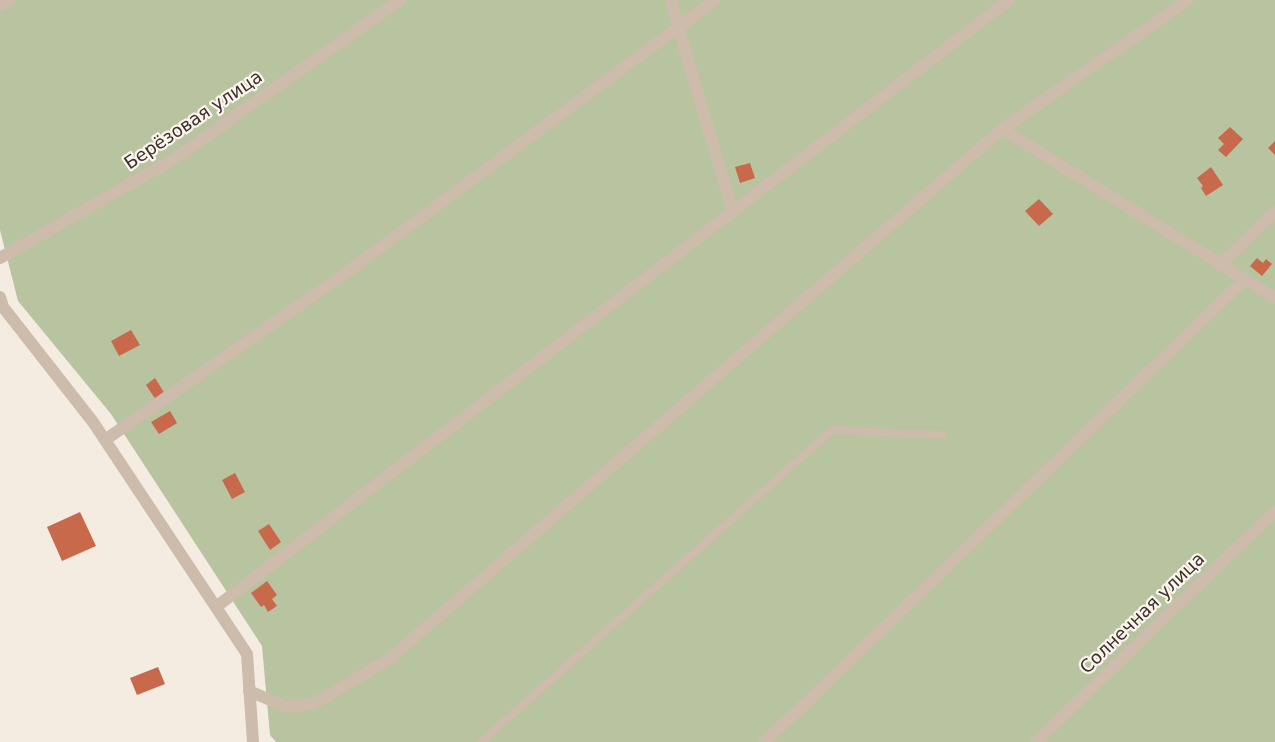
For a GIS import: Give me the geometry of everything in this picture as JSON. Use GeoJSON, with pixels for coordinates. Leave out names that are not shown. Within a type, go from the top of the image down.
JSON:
{"type":"FeatureCollection","features":[{"type":"Feature","properties":{"kind":"street"},"geometry":{"type":"LineString","coordinates":[[0,6],[10,0]]}},
{"type":"Feature","properties":{"kind":"street","name":"Берёзовая улица"},"geometry":{"type":"LineString","coordinates":[[0,258],[174,159],[400,0]]}},
{"type":"Feature","properties":{"kind":"street"},"geometry":{"type":"LineString","coordinates":[[671,0],[733,212]]}},
{"type":"Feature","properties":{"kind":"street"},"geometry":{"type":"LineString","coordinates":[[105,440],[350,270],[715,0]]}},
{"type":"Feature","properties":{"kind":"street"},"geometry":{"type":"LineString","coordinates":[[216,607],[1009,0]]}},
{"type":"Feature","properties":{"kind":"street"},"geometry":{"type":"LineString","coordinates":[[249,691],[287,707],[313,704],[388,660],[1002,129],[1188,0]]}},
{"type":"Feature","properties":{"kind":"street"},"geometry":{"type":"LineString","coordinates":[[1002,129],[1275,298]]}},
{"type":"Feature","properties":{"kind":"street"},"geometry":{"type":"LineString","coordinates":[[1220,265],[1275,211]]}},
{"type":"Feature","properties":{"kind":"street"},"geometry":{"type":"LineString","coordinates":[[764,742],[1244,280]]}},
{"type":"Feature","properties":{"kind":"street"},"geometry":{"type":"LineString","coordinates":[[0,297],[3,307],[93,422],[247,654],[253,742]]}},
{"type":"Feature","properties":{"kind":"street","name":"Солнечная улица"},"geometry":{"type":"LineString","coordinates":[[1036,742],[1275,511]]}},
{"type":"Feature","properties":{"kind":"lane"},"geometry":{"type":"LineString","coordinates":[[480,742],[832,430],[942,435]]}},
{"type":"Feature","properties":{"kind":"green space"},"geometry":{"type":"Polygon","coordinates":[[[0,0],[1275,0],[1275,742],[276,742],[270,735],[262,646],[111,414],[18,301],[0,230],[0,0]]]}},
{"type":"Feature","properties":{"kind":"building"},"geometry":{"type":"Polygon","coordinates":[[[1230,127],[1243,139],[1226,157],[1218,150],[1224,144],[1218,138],[1230,127]]]}},
{"type":"Feature","properties":{"kind":"building"},"geometry":{"type":"Polygon","coordinates":[[[1275,141],[1275,155],[1268,148],[1275,141]]]}},
{"type":"Feature","properties":{"kind":"building"},"geometry":{"type":"Polygon","coordinates":[[[750,163],[755,178],[740,183],[735,167],[750,163]]]}},
{"type":"Feature","properties":{"kind":"building"},"geometry":{"type":"Polygon","coordinates":[[[1211,167],[1223,185],[1206,196],[1201,188],[1203,186],[1197,178],[1211,167]]]}},
{"type":"Feature","properties":{"kind":"building"},"geometry":{"type":"Polygon","coordinates":[[[1039,199],[1053,214],[1039,226],[1025,211],[1039,199]]]}},
{"type":"Feature","properties":{"kind":"building"},"geometry":{"type":"Polygon","coordinates":[[[1257,258],[1263,263],[1266,259],[1272,264],[1262,276],[1250,266],[1257,258]]]}},
{"type":"Feature","properties":{"kind":"building"},"geometry":{"type":"Polygon","coordinates":[[[131,330],[140,345],[119,356],[111,341],[131,330]]]}},
{"type":"Feature","properties":{"kind":"building"},"geometry":{"type":"Polygon","coordinates":[[[155,378],[165,394],[156,400],[146,385],[155,378]]]}},
{"type":"Feature","properties":{"kind":"building"},"geometry":{"type":"Polygon","coordinates":[[[170,411],[177,423],[159,434],[151,422],[170,411]]]}},
{"type":"Feature","properties":{"kind":"building"},"geometry":{"type":"Polygon","coordinates":[[[235,473],[245,492],[232,499],[222,480],[235,473]]]}},
{"type":"Feature","properties":{"kind":"building"},"geometry":{"type":"Polygon","coordinates":[[[80,512],[96,546],[62,561],[47,527],[80,512]]]}},
{"type":"Feature","properties":{"kind":"building"},"geometry":{"type":"Polygon","coordinates":[[[269,524],[281,542],[270,550],[258,531],[269,524]]]}},
{"type":"Feature","properties":{"kind":"building"},"geometry":{"type":"Polygon","coordinates":[[[267,581],[277,595],[272,599],[277,606],[268,612],[264,605],[261,607],[251,593],[267,581]]]}},
{"type":"Feature","properties":{"kind":"building"},"geometry":{"type":"Polygon","coordinates":[[[158,667],[165,684],[137,695],[130,678],[158,667]]]}}]}
